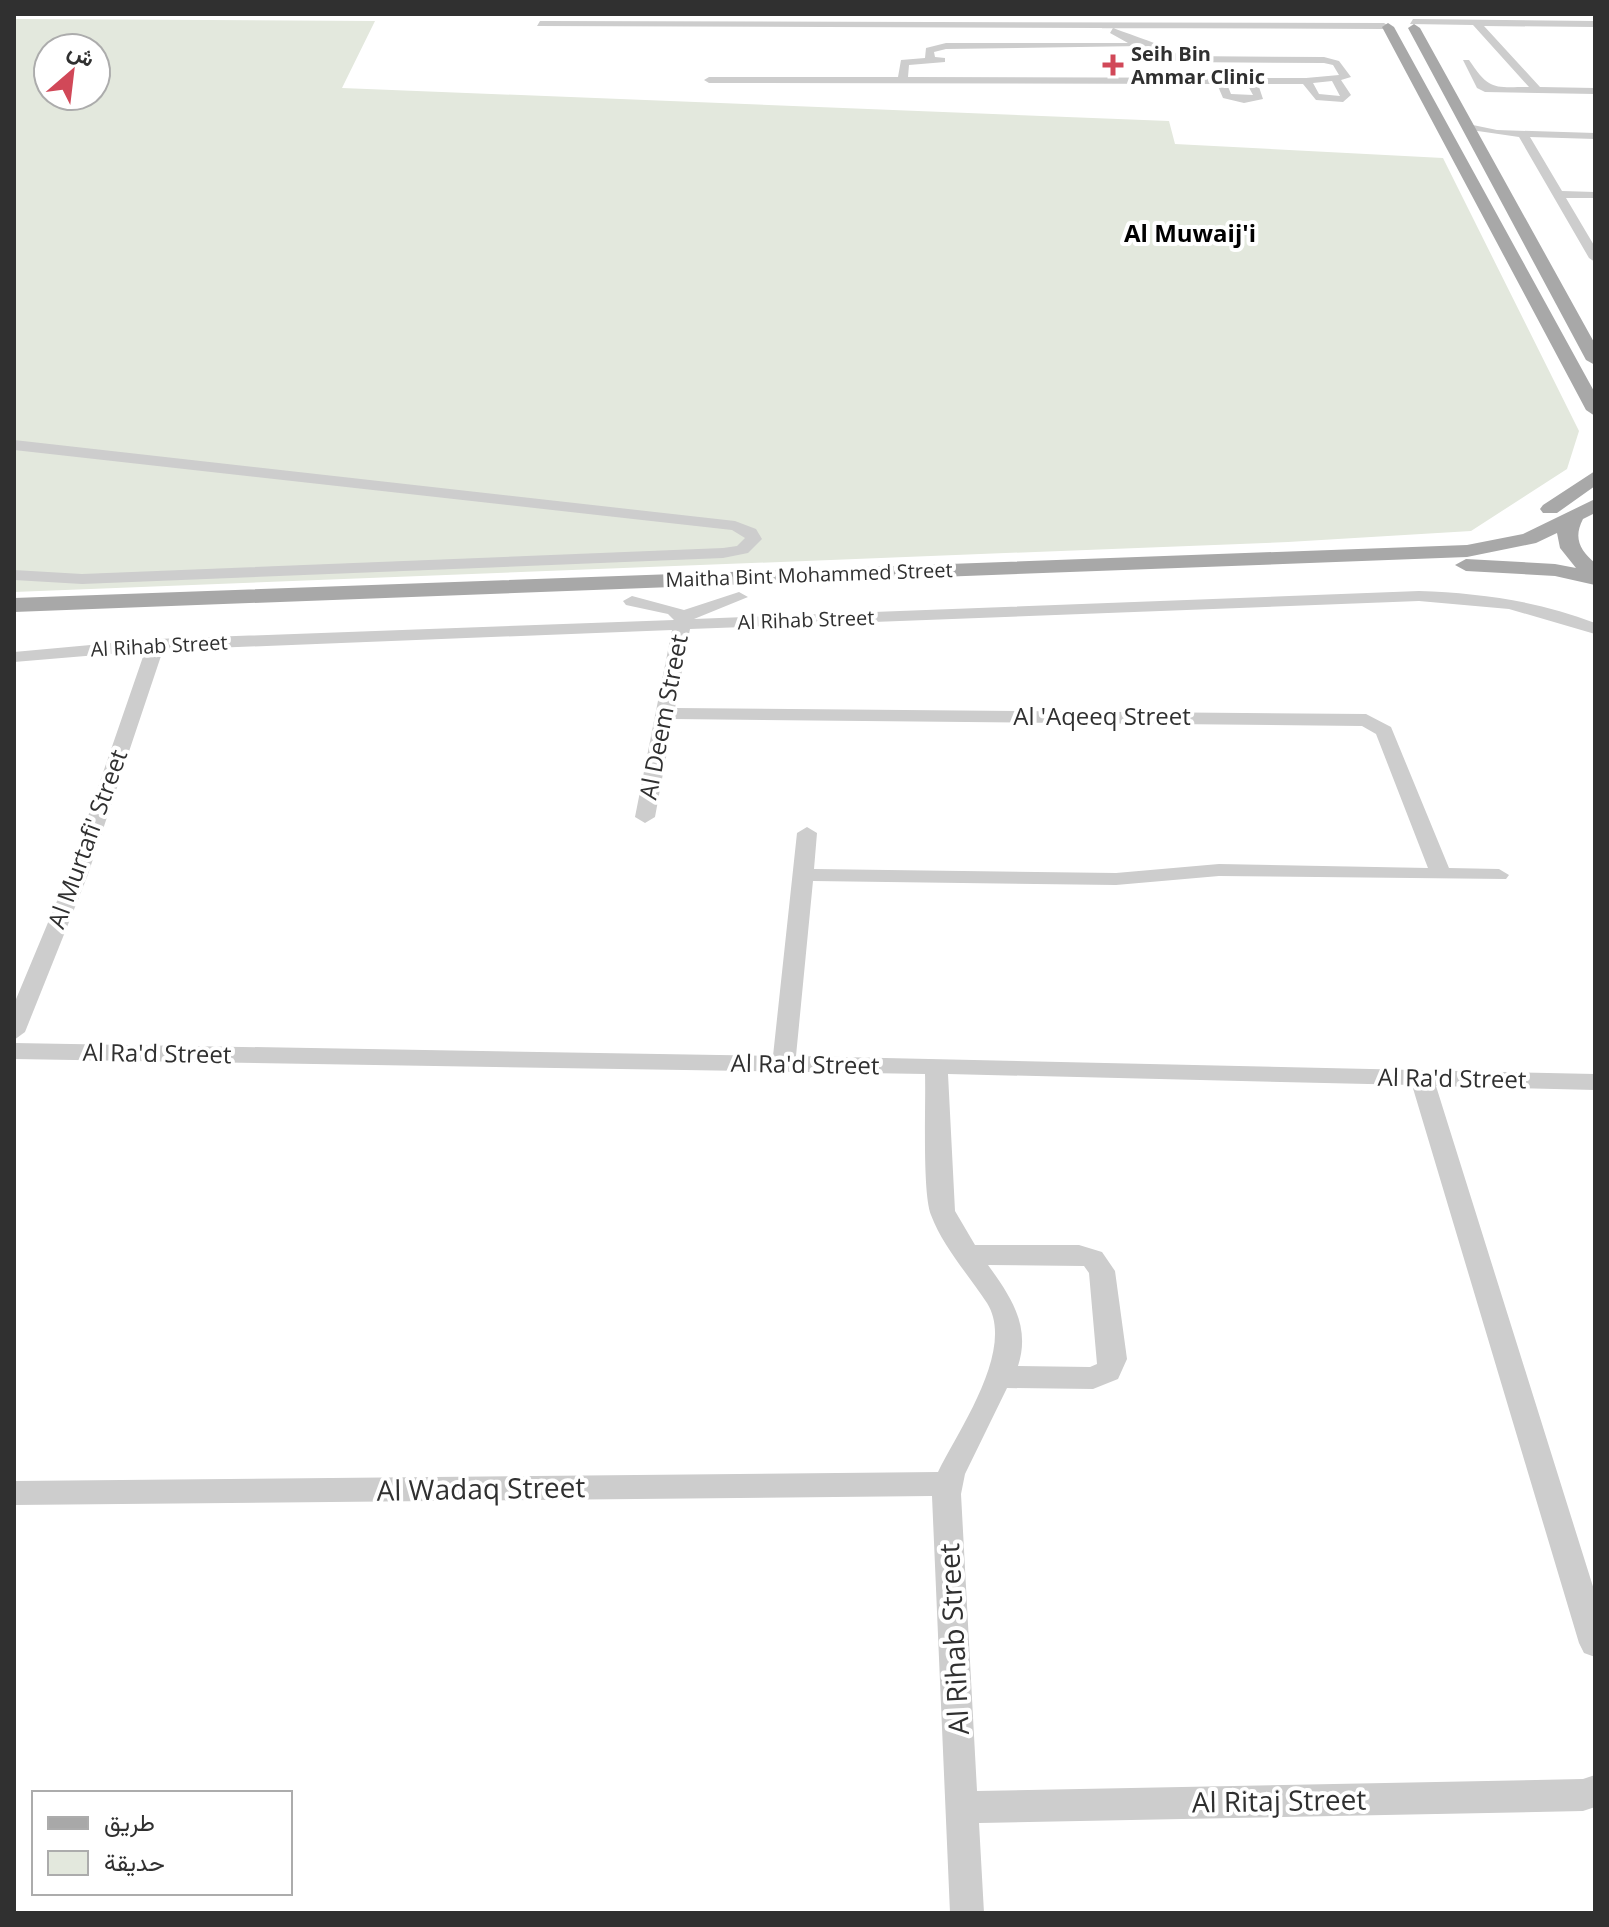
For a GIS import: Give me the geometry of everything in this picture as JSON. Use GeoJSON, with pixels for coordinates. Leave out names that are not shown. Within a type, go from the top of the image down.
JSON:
{"type":"FeatureCollection","features":[{"type":"Feature","properties":{"kind":"main road"},"geometry":{"type":"LineString","coordinates":[[1398,22],[1413,68],[1449,139],[1595,410]]}},
{"type":"Feature","properties":{"kind":"main road"},"geometry":{"type":"LineString","coordinates":[[1398,22],[1471,133],[1589,341],[1595,360]]}},
{"type":"Feature","properties":{"kind":"main road"},"geometry":{"type":"LineString","coordinates":[[1413,68],[1425,70],[1432,82],[1443,87]]}},
{"type":"Feature","properties":{"kind":"main road"},"geometry":{"type":"LineString","coordinates":[[1449,139],[1463,146],[1475,166],[1490,168]]}},
{"type":"Feature","properties":{"kind":"main road"},"geometry":{"type":"LineString","coordinates":[[1405,560],[1509,534],[1595,477]]}},
{"type":"Feature","properties":{"kind":"main road","name":"Maitha Bint Mohammed Street"},"geometry":{"type":"LineString","coordinates":[[14,622],[739,597],[1405,560],[1501,547],[1529,539],[1595,505]]}},
{"type":"Feature","properties":{"kind":"main road"},"geometry":{"type":"LineString","coordinates":[[1575,515],[1565,528],[1566,542],[1575,558],[1595,576]]}},
{"type":"Feature","properties":{"kind":"main road"},"geometry":{"type":"LineString","coordinates":[[1405,560],[1526,577],[1595,592]]}},
{"type":"Feature","properties":{"kind":"main road","name":"Maitha Bint Mohammed Street"},"geometry":{"type":"LineString","coordinates":[[14,605],[1405,560],[1595,576]]}},
{"type":"Feature","properties":{"kind":"street"},"geometry":{"type":"LineString","coordinates":[[540,24],[1112,27],[1398,22],[1595,24]]}},
{"type":"Feature","properties":{"kind":"street"},"geometry":{"type":"LineString","coordinates":[[1477,24],[1538,91]]}},
{"type":"Feature","properties":{"kind":"street"},"geometry":{"type":"LineString","coordinates":[[709,80],[1306,81],[1346,77],[1336,63],[1329,61],[1185,60],[1169,56],[1154,46],[1124,39],[1112,27]]}},
{"type":"Feature","properties":{"kind":"street"},"geometry":{"type":"LineString","coordinates":[[1487,35],[1500,40],[1552,91]]}},
{"type":"Feature","properties":{"kind":"street"},"geometry":{"type":"LineString","coordinates":[[930,60],[929,50],[940,46],[1154,46]]}},
{"type":"Feature","properties":{"kind":"street"},"geometry":{"type":"LineString","coordinates":[[1026,80],[1036,74],[1070,72],[1074,63],[1074,46]]}},
{"type":"Feature","properties":{"kind":"street"},"geometry":{"type":"LineString","coordinates":[[903,80],[902,63],[959,60]]}},
{"type":"Feature","properties":{"kind":"street"},"geometry":{"type":"LineString","coordinates":[[1466,62],[1484,88],[1595,91]]}},
{"type":"Feature","properties":{"kind":"street"},"geometry":{"type":"LineString","coordinates":[[1220,80],[1227,96],[1244,100],[1259,97],[1251,81]]}},
{"type":"Feature","properties":{"kind":"street"},"geometry":{"type":"LineString","coordinates":[[1306,81],[1314,96],[1343,99],[1346,95],[1336,80]]}},
{"type":"Feature","properties":{"kind":"street"},"geometry":{"type":"LineString","coordinates":[[1471,133],[1595,136]]}},
{"type":"Feature","properties":{"kind":"street"},"geometry":{"type":"LineString","coordinates":[[1523,134],[1555,194],[1595,258]]}},
{"type":"Feature","properties":{"kind":"street"},"geometry":{"type":"LineString","coordinates":[[1555,194],[1595,195]]}},
{"type":"Feature","properties":{"kind":"street"},"geometry":{"type":"LineString","coordinates":[[14,445],[735,526],[746,530],[754,539],[742,550],[723,553],[82,579],[14,575]]}},
{"type":"Feature","properties":{"kind":"street","name":"Al Rihab Street"},"geometry":{"type":"LineString","coordinates":[[14,657],[156,644],[682,621],[1419,596],[1488,601],[1564,616],[1595,629]]}},
{"type":"Feature","properties":{"kind":"street","name":"Al Deem Street"},"geometry":{"type":"LineString","coordinates":[[645,817],[682,621],[698,609],[739,597]]}},
{"type":"Feature","properties":{"kind":"street","name":"Al Deem Street"},"geometry":{"type":"LineString","coordinates":[[632,601],[674,610],[682,621]]}},
{"type":"Feature","properties":{"kind":"street","name":"Al Murtafi' Street"},"geometry":{"type":"LineString","coordinates":[[14,1032],[77,877],[156,644]]}},
{"type":"Feature","properties":{"kind":"street","name":"Al 'Aqeeq Street"},"geometry":{"type":"LineString","coordinates":[[663,713],[1366,720],[1384,731],[1441,873]]}},
{"type":"Feature","properties":{"kind":"street"},"geometry":{"type":"LineString","coordinates":[[784,1064],[807,833]]}},
{"type":"Feature","properties":{"kind":"street"},"geometry":{"type":"LineString","coordinates":[[803,875],[1116,879],[1194,870],[1499,875]]}},
{"type":"Feature","properties":{"kind":"street","name":"Al Ra'd Street"},"geometry":{"type":"LineString","coordinates":[[14,1051],[936,1066],[1595,1082]]}},
{"type":"Feature","properties":{"kind":"street","name":"Al Rihab Street"},"geometry":{"type":"LineString","coordinates":[[936,1066],[942,1211],[992,1287],[1007,1318],[1009,1348],[1000,1377],[947,1484],[967,1913]]}},
{"type":"Feature","properties":{"kind":"street"},"geometry":{"type":"LineString","coordinates":[[1422,1078],[1595,1643]]}},
{"type":"Feature","properties":{"kind":"street"},"geometry":{"type":"LineString","coordinates":[[969,1255],[1079,1255],[1093,1259],[1102,1271],[1113,1359],[1108,1371],[1093,1378],[1000,1377]]}},
{"type":"Feature","properties":{"kind":"street","name":"Al Wadaq Street"},"geometry":{"type":"LineString","coordinates":[[14,1493],[947,1484]]}},
{"type":"Feature","properties":{"kind":"street","name":"Al Ritaj Street"},"geometry":{"type":"LineString","coordinates":[[962,1807],[1583,1795],[1595,1791]]}},
{"type":"Feature","properties":{"kind":"green space"},"geometry":{"type":"Polygon","coordinates":[[[14,19],[375,21],[342,88],[1169,121],[1175,144],[1443,158],[1579,431],[1567,469],[1471,531],[1288,542],[14,592],[14,19]]]}},
{"type":"Feature","properties":{"kind":"place","name":"Seih Bin Ammar Clinic"},"geometry":{"type":"Point","coordinates":[1113,65]}},
{"type":"Feature","properties":{"kind":"district","name":"Al Muwaij'i"},"geometry":{"type":"Point","coordinates":[1190,234]}}]}
